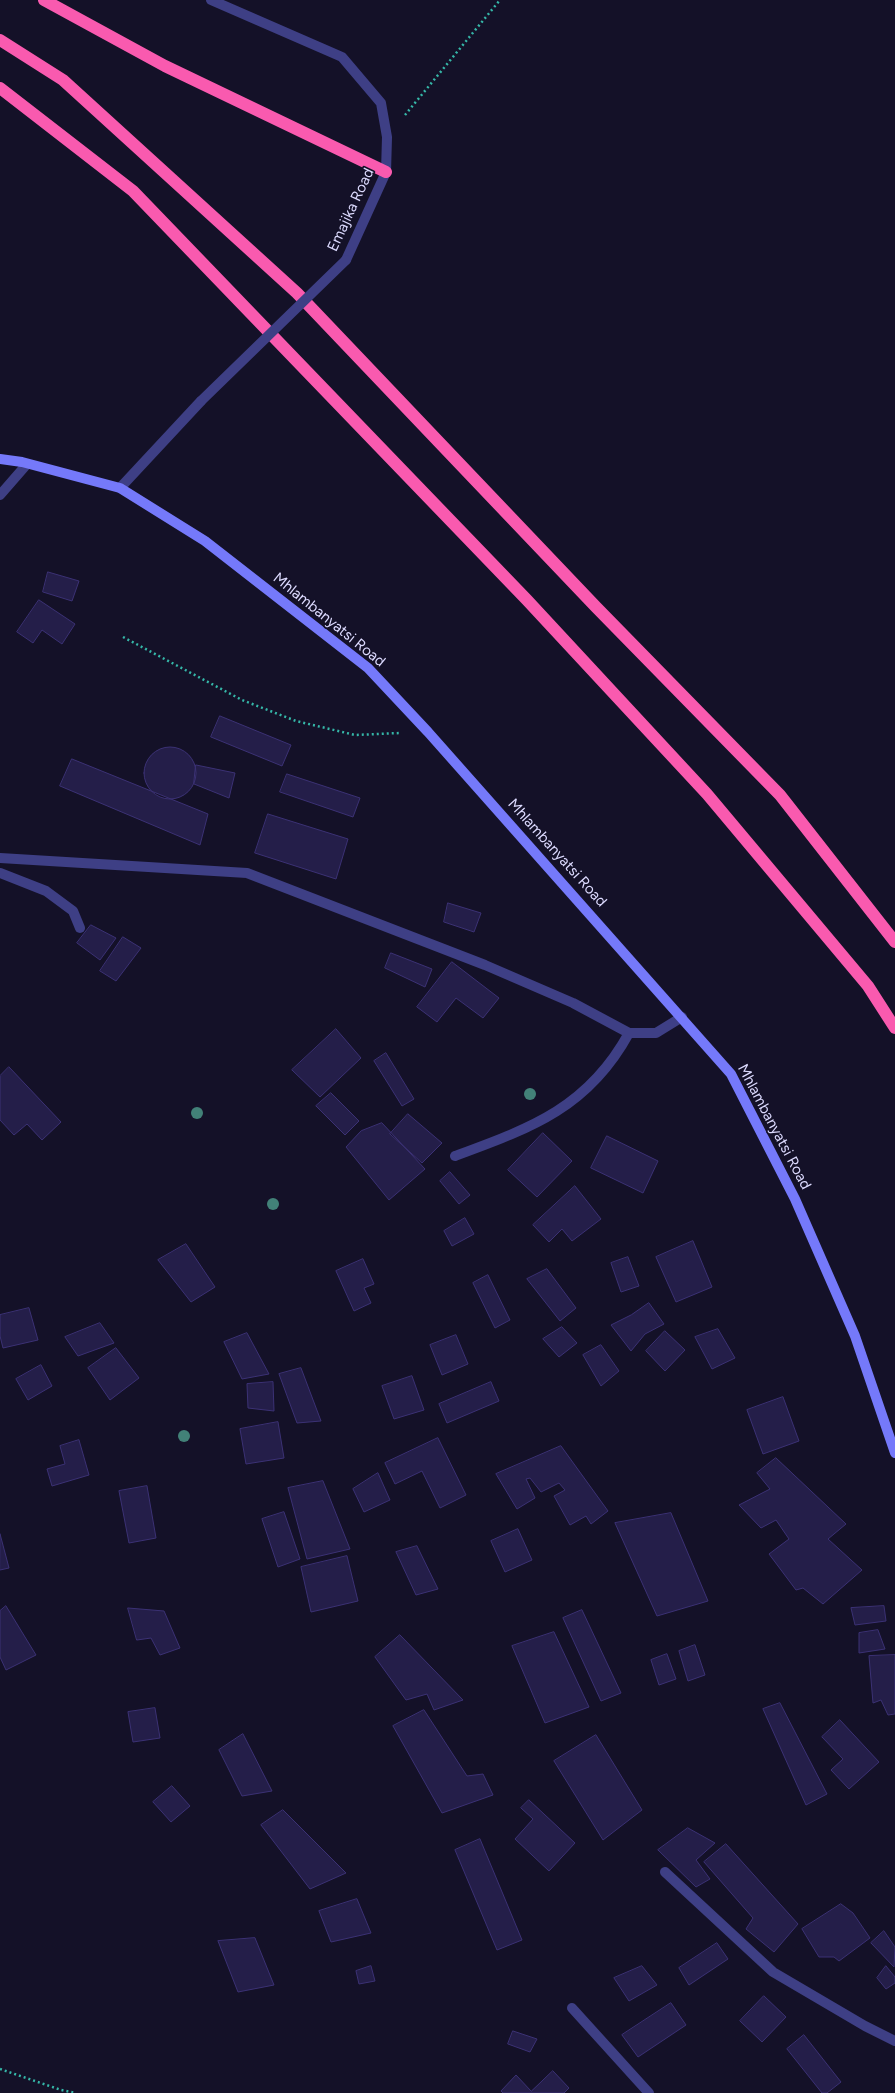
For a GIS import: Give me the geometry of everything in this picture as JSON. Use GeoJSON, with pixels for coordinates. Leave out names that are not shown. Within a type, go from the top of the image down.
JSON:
{"type":"FeatureCollection","features":[{"type":"Feature","properties":{"kind":"highway"},"geometry":{"type":"LineString","coordinates":[[44,0],[165,66],[386,172]]}},
{"type":"Feature","properties":{"kind":"highway"},"geometry":{"type":"LineString","coordinates":[[0,40],[63,80],[298,293],[596,607],[780,795],[895,942]]}},
{"type":"Feature","properties":{"kind":"highway"},"geometry":{"type":"LineString","coordinates":[[0,88],[133,191],[527,600],[707,794],[868,986],[895,1028]]}},
{"type":"Feature","properties":{"kind":"main road","name":"Mhlambanyatsi Road"},"geometry":{"type":"LineString","coordinates":[[0,459],[27,464],[120,488],[205,542],[368,668],[428,732],[731,1074],[795,1199],[855,1336],[895,1452]]}},
{"type":"Feature","properties":{"kind":"street","name":"Emajika Road"},"geometry":{"type":"LineString","coordinates":[[120,488],[201,401],[346,260],[386,172],[387,137],[381,103],[342,57],[211,0]]}},
{"type":"Feature","properties":{"kind":"street"},"geometry":{"type":"LineString","coordinates":[[0,495],[27,464]]}},
{"type":"Feature","properties":{"kind":"street"},"geometry":{"type":"LineString","coordinates":[[0,858],[247,873],[485,965],[573,1003],[630,1033],[656,1033],[682,1017]]}},
{"type":"Feature","properties":{"kind":"street"},"geometry":{"type":"LineString","coordinates":[[0,873],[46,891],[73,911],[80,928]]}},
{"type":"Feature","properties":{"kind":"street"},"geometry":{"type":"LineString","coordinates":[[455,1156],[537,1123],[575,1100],[609,1065],[630,1033]]}},
{"type":"Feature","properties":{"kind":"street"},"geometry":{"type":"LineString","coordinates":[[665,1872],[773,1972],[865,2026],[895,2041]]}},
{"type":"Feature","properties":{"kind":"street"},"geometry":{"type":"LineString","coordinates":[[572,2008],[650,2093]]}},
{"type":"Feature","properties":{"kind":"path"},"geometry":{"type":"LineString","coordinates":[[387,137],[500,0]]}},
{"type":"Feature","properties":{"kind":"path"},"geometry":{"type":"LineString","coordinates":[[123,637],[242,700],[296,721],[355,735],[428,732]]}},
{"type":"Feature","properties":{"kind":"path"},"geometry":{"type":"LineString","coordinates":[[0,2069],[61,2090],[76,2093]]}},
{"type":"Feature","properties":{"kind":"building"},"geometry":{"type":"Polygon","coordinates":[[[48,572],[79,581],[72,601],[43,592],[48,572]]]}},
{"type":"Feature","properties":{"kind":"building"},"geometry":{"type":"Polygon","coordinates":[[[39,600],[75,624],[62,644],[42,630],[33,643],[17,632],[39,600]]]}},
{"type":"Feature","properties":{"kind":"building"},"geometry":{"type":"Polygon","coordinates":[[[220,716],[291,745],[282,766],[211,737],[220,716]]]}},
{"type":"Feature","properties":{"kind":"building"},"geometry":{"type":"Polygon","coordinates":[[[170,747],[184,751],[192,759],[196,773],[192,787],[184,795],[170,799],[156,795],[148,787],[144,773],[148,759],[156,751],[170,747]]]}},
{"type":"Feature","properties":{"kind":"building"},"geometry":{"type":"Polygon","coordinates":[[[72,759],[208,814],[200,845],[60,786],[72,759]]]}},
{"type":"Feature","properties":{"kind":"building"},"geometry":{"type":"Polygon","coordinates":[[[196,765],[235,773],[229,798],[194,784],[196,765]]]}},
{"type":"Feature","properties":{"kind":"building"},"geometry":{"type":"Polygon","coordinates":[[[287,774],[360,798],[353,817],[280,792],[287,774]]]}},
{"type":"Feature","properties":{"kind":"building"},"geometry":{"type":"Polygon","coordinates":[[[268,814],[348,839],[336,879],[255,853],[268,814]]]}},
{"type":"Feature","properties":{"kind":"building"},"geometry":{"type":"Polygon","coordinates":[[[448,903],[481,913],[474,932],[444,922],[448,903]]]}},
{"type":"Feature","properties":{"kind":"building"},"geometry":{"type":"Polygon","coordinates":[[[91,925],[116,938],[100,960],[77,943],[91,925]]]}},
{"type":"Feature","properties":{"kind":"building"},"geometry":{"type":"Polygon","coordinates":[[[123,937],[141,948],[116,981],[100,971],[123,937]]]}},
{"type":"Feature","properties":{"kind":"building"},"geometry":{"type":"Polygon","coordinates":[[[391,953],[432,969],[425,987],[385,968],[391,953]]]}},
{"type":"Feature","properties":{"kind":"building"},"geometry":{"type":"Polygon","coordinates":[[[452,962],[499,998],[483,1018],[456,998],[437,1022],[417,1007],[452,962]]]}},
{"type":"Feature","properties":{"kind":"building"},"geometry":{"type":"Polygon","coordinates":[[[336,1029],[361,1058],[320,1097],[292,1070],[336,1029]]]}},
{"type":"Feature","properties":{"kind":"building"},"geometry":{"type":"Polygon","coordinates":[[[386,1053],[414,1099],[402,1106],[374,1061],[386,1053]]]}},
{"type":"Feature","properties":{"kind":"building"},"geometry":{"type":"Polygon","coordinates":[[[9,1067],[61,1122],[42,1140],[27,1124],[14,1135],[0,1120],[0,1076],[9,1067]]]}},
{"type":"Feature","properties":{"kind":"building"},"geometry":{"type":"Polygon","coordinates":[[[331,1093],[359,1121],[345,1135],[316,1106],[331,1093]]]}},
{"type":"Feature","properties":{"kind":"building"},"geometry":{"type":"Polygon","coordinates":[[[408,1114],[442,1143],[422,1163],[390,1134],[408,1114]]]}},
{"type":"Feature","properties":{"kind":"building"},"geometry":{"type":"Polygon","coordinates":[[[382,1123],[425,1169],[389,1200],[346,1147],[361,1131],[382,1123]]]}},
{"type":"Feature","properties":{"kind":"building"},"geometry":{"type":"Polygon","coordinates":[[[543,1133],[572,1161],[537,1197],[508,1170],[543,1133]]]}},
{"type":"Feature","properties":{"kind":"building"},"geometry":{"type":"Polygon","coordinates":[[[607,1136],[658,1161],[643,1193],[591,1168],[607,1136]]]}},
{"type":"Feature","properties":{"kind":"building"},"geometry":{"type":"Polygon","coordinates":[[[450,1172],[470,1195],[459,1204],[440,1181],[450,1172]]]}},
{"type":"Feature","properties":{"kind":"building"},"geometry":{"type":"Polygon","coordinates":[[[575,1186],[601,1219],[572,1241],[562,1229],[549,1242],[533,1225],[575,1186]]]}},
{"type":"Feature","properties":{"kind":"building"},"geometry":{"type":"Polygon","coordinates":[[[465,1218],[474,1234],[452,1246],[444,1231],[465,1218]]]}},
{"type":"Feature","properties":{"kind":"building"},"geometry":{"type":"Polygon","coordinates":[[[693,1241],[712,1287],[676,1302],[656,1257],[693,1241]]]}},
{"type":"Feature","properties":{"kind":"building"},"geometry":{"type":"Polygon","coordinates":[[[186,1244],[215,1287],[191,1302],[158,1260],[186,1244]]]}},
{"type":"Feature","properties":{"kind":"building"},"geometry":{"type":"Polygon","coordinates":[[[628,1257],[639,1286],[621,1292],[611,1263],[628,1257]]]}},
{"type":"Feature","properties":{"kind":"building"},"geometry":{"type":"Polygon","coordinates":[[[363,1259],[374,1284],[364,1288],[371,1303],[354,1311],[336,1271],[363,1259]]]}},
{"type":"Feature","properties":{"kind":"building"},"geometry":{"type":"Polygon","coordinates":[[[547,1269],[576,1308],[560,1321],[527,1279],[547,1269]]]}},
{"type":"Feature","properties":{"kind":"building"},"geometry":{"type":"Polygon","coordinates":[[[488,1275],[510,1320],[495,1328],[473,1283],[488,1275]]]}},
{"type":"Feature","properties":{"kind":"building"},"geometry":{"type":"Polygon","coordinates":[[[649,1303],[664,1324],[645,1334],[631,1351],[611,1325],[631,1315],[649,1303]]]}},
{"type":"Feature","properties":{"kind":"building"},"geometry":{"type":"Polygon","coordinates":[[[29,1308],[38,1340],[3,1348],[0,1336],[0,1315],[29,1308]]]}},
{"type":"Feature","properties":{"kind":"building"},"geometry":{"type":"Polygon","coordinates":[[[100,1323],[114,1343],[78,1356],[65,1337],[100,1323]]]}},
{"type":"Feature","properties":{"kind":"building"},"geometry":{"type":"Polygon","coordinates":[[[562,1327],[577,1343],[559,1357],[543,1339],[562,1327]]]}},
{"type":"Feature","properties":{"kind":"building"},"geometry":{"type":"Polygon","coordinates":[[[718,1329],[735,1358],[712,1369],[695,1337],[718,1329]]]}},
{"type":"Feature","properties":{"kind":"building"},"geometry":{"type":"Polygon","coordinates":[[[665,1331],[685,1350],[665,1371],[646,1351],[665,1331]]]}},
{"type":"Feature","properties":{"kind":"building"},"geometry":{"type":"Polygon","coordinates":[[[247,1333],[269,1374],[242,1379],[224,1342],[247,1333]]]}},
{"type":"Feature","properties":{"kind":"building"},"geometry":{"type":"Polygon","coordinates":[[[456,1335],[468,1364],[442,1375],[430,1345],[456,1335]]]}},
{"type":"Feature","properties":{"kind":"building"},"geometry":{"type":"Polygon","coordinates":[[[601,1345],[619,1371],[601,1386],[583,1355],[601,1345]]]}},
{"type":"Feature","properties":{"kind":"building"},"geometry":{"type":"Polygon","coordinates":[[[116,1348],[139,1378],[110,1400],[88,1368],[116,1348]]]}},
{"type":"Feature","properties":{"kind":"building"},"geometry":{"type":"Polygon","coordinates":[[[41,1365],[52,1386],[28,1400],[16,1379],[41,1365]]]}},
{"type":"Feature","properties":{"kind":"building"},"geometry":{"type":"Polygon","coordinates":[[[301,1368],[321,1421],[297,1423],[279,1374],[301,1368]]]}},
{"type":"Feature","properties":{"kind":"building"},"geometry":{"type":"Polygon","coordinates":[[[412,1376],[424,1410],[394,1419],[382,1386],[412,1376]]]}},
{"type":"Feature","properties":{"kind":"building"},"geometry":{"type":"Polygon","coordinates":[[[273,1382],[274,1411],[248,1408],[247,1384],[273,1382]]]}},
{"type":"Feature","properties":{"kind":"building"},"geometry":{"type":"Polygon","coordinates":[[[491,1382],[499,1401],[447,1423],[439,1404],[491,1382]]]}},
{"type":"Feature","properties":{"kind":"building"},"geometry":{"type":"Polygon","coordinates":[[[783,1397],[799,1441],[763,1454],[747,1410],[783,1397]]]}},
{"type":"Feature","properties":{"kind":"building"},"geometry":{"type":"Polygon","coordinates":[[[278,1422],[284,1458],[246,1464],[240,1429],[278,1422]]]}},
{"type":"Feature","properties":{"kind":"building"},"geometry":{"type":"Polygon","coordinates":[[[438,1438],[466,1495],[440,1508],[422,1471],[395,1484],[385,1463],[438,1438]]]}},
{"type":"Feature","properties":{"kind":"building"},"geometry":{"type":"Polygon","coordinates":[[[79,1440],[89,1475],[52,1486],[47,1469],[65,1464],[60,1446],[79,1440]]]}},
{"type":"Feature","properties":{"kind":"building"},"geometry":{"type":"Polygon","coordinates":[[[561,1446],[608,1511],[591,1524],[586,1516],[570,1525],[554,1496],[565,1490],[559,1483],[541,1492],[530,1478],[526,1479],[535,1498],[517,1509],[496,1474],[561,1446]]]}},
{"type":"Feature","properties":{"kind":"building"},"geometry":{"type":"Polygon","coordinates":[[[776,1458],[846,1524],[828,1539],[862,1570],[823,1604],[803,1588],[796,1590],[769,1554],[789,1539],[776,1520],[761,1528],[739,1505],[770,1489],[757,1473],[776,1458]]]}},
{"type":"Feature","properties":{"kind":"building"},"geometry":{"type":"Polygon","coordinates":[[[378,1473],[390,1500],[364,1512],[353,1489],[378,1473]]]}},
{"type":"Feature","properties":{"kind":"building"},"geometry":{"type":"Polygon","coordinates":[[[323,1481],[350,1549],[307,1559],[288,1488],[323,1481]]]}},
{"type":"Feature","properties":{"kind":"building"},"geometry":{"type":"Polygon","coordinates":[[[147,1486],[156,1538],[129,1543],[119,1491],[147,1486]]]}},
{"type":"Feature","properties":{"kind":"building"},"geometry":{"type":"Polygon","coordinates":[[[284,1512],[300,1559],[278,1567],[262,1519],[284,1512]]]}},
{"type":"Feature","properties":{"kind":"building"},"geometry":{"type":"Polygon","coordinates":[[[671,1513],[708,1601],[657,1616],[615,1523],[671,1513]]]}},
{"type":"Feature","properties":{"kind":"building"},"geometry":{"type":"Polygon","coordinates":[[[518,1529],[532,1560],[505,1572],[491,1541],[518,1529]]]}},
{"type":"Feature","properties":{"kind":"building"},"geometry":{"type":"Polygon","coordinates":[[[0,1534],[9,1568],[0,1570],[0,1534]]]}},
{"type":"Feature","properties":{"kind":"building"},"geometry":{"type":"Polygon","coordinates":[[[417,1546],[438,1589],[416,1595],[396,1552],[417,1546]]]}},
{"type":"Feature","properties":{"kind":"building"},"geometry":{"type":"Polygon","coordinates":[[[347,1556],[358,1601],[311,1612],[301,1567],[347,1556]]]}},
{"type":"Feature","properties":{"kind":"building"},"geometry":{"type":"Polygon","coordinates":[[[6,1606],[36,1655],[6,1670],[0,1657],[0,1611],[6,1606]]]}},
{"type":"Feature","properties":{"kind":"building"},"geometry":{"type":"Polygon","coordinates":[[[884,1606],[886,1621],[855,1625],[851,1608],[884,1606]]]}},
{"type":"Feature","properties":{"kind":"building"},"geometry":{"type":"Polygon","coordinates":[[[128,1608],[164,1611],[180,1648],[160,1655],[151,1638],[137,1640],[128,1608]]]}},
{"type":"Feature","properties":{"kind":"building"},"geometry":{"type":"Polygon","coordinates":[[[582,1610],[621,1693],[601,1701],[563,1618],[582,1610]]]}},
{"type":"Feature","properties":{"kind":"building"},"geometry":{"type":"Polygon","coordinates":[[[878,1630],[885,1649],[859,1653],[859,1633],[878,1630]]]}},
{"type":"Feature","properties":{"kind":"building"},"geometry":{"type":"Polygon","coordinates":[[[554,1632],[589,1707],[545,1723],[512,1646],[554,1632]]]}},
{"type":"Feature","properties":{"kind":"building"},"geometry":{"type":"Polygon","coordinates":[[[400,1635],[463,1700],[434,1710],[427,1694],[406,1700],[375,1657],[400,1635]]]}},
{"type":"Feature","properties":{"kind":"building"},"geometry":{"type":"Polygon","coordinates":[[[695,1645],[705,1675],[688,1681],[679,1651],[695,1645]]]}},
{"type":"Feature","properties":{"kind":"building"},"geometry":{"type":"Polygon","coordinates":[[[667,1654],[676,1679],[659,1685],[651,1660],[667,1654]]]}},
{"type":"Feature","properties":{"kind":"building"},"geometry":{"type":"Polygon","coordinates":[[[895,1655],[895,1714],[888,1715],[881,1700],[873,1703],[869,1656],[895,1655]]]}},
{"type":"Feature","properties":{"kind":"building"},"geometry":{"type":"Polygon","coordinates":[[[780,1703],[827,1794],[806,1805],[763,1709],[780,1703]]]}},
{"type":"Feature","properties":{"kind":"building"},"geometry":{"type":"Polygon","coordinates":[[[155,1708],[160,1738],[133,1742],[128,1712],[155,1708]]]}},
{"type":"Feature","properties":{"kind":"building"},"geometry":{"type":"Polygon","coordinates":[[[424,1710],[467,1776],[483,1774],[493,1795],[442,1813],[393,1726],[424,1710]]]}},
{"type":"Feature","properties":{"kind":"building"},"geometry":{"type":"Polygon","coordinates":[[[840,1720],[879,1762],[849,1789],[831,1770],[843,1759],[822,1737],[840,1720]]]}},
{"type":"Feature","properties":{"kind":"building"},"geometry":{"type":"Polygon","coordinates":[[[243,1734],[272,1791],[242,1796],[219,1750],[243,1734]]]}},
{"type":"Feature","properties":{"kind":"building"},"geometry":{"type":"Polygon","coordinates":[[[596,1735],[642,1810],[603,1840],[554,1761],[596,1735]]]}},
{"type":"Feature","properties":{"kind":"building"},"geometry":{"type":"Polygon","coordinates":[[[172,1786],[190,1806],[171,1822],[153,1802],[172,1786]]]}},
{"type":"Feature","properties":{"kind":"building"},"geometry":{"type":"Polygon","coordinates":[[[529,1800],[575,1843],[549,1871],[515,1839],[533,1819],[521,1808],[529,1800]]]}},
{"type":"Feature","properties":{"kind":"building"},"geometry":{"type":"Polygon","coordinates":[[[283,1810],[346,1873],[310,1889],[261,1825],[283,1810]]]}},
{"type":"Feature","properties":{"kind":"building"},"geometry":{"type":"Polygon","coordinates":[[[688,1828],[715,1843],[696,1860],[710,1879],[696,1887],[658,1850],[688,1828]]]}},
{"type":"Feature","properties":{"kind":"building"},"geometry":{"type":"Polygon","coordinates":[[[480,1839],[522,1940],[497,1950],[455,1850],[480,1839]]]}},
{"type":"Feature","properties":{"kind":"building"},"geometry":{"type":"Polygon","coordinates":[[[726,1844],[798,1924],[774,1952],[746,1929],[753,1918],[704,1862],[726,1844]]]}},
{"type":"Feature","properties":{"kind":"building"},"geometry":{"type":"Polygon","coordinates":[[[357,1899],[371,1933],[331,1942],[319,1911],[357,1899]]]}},
{"type":"Feature","properties":{"kind":"building"},"geometry":{"type":"Polygon","coordinates":[[[841,1904],[853,1913],[870,1938],[839,1961],[834,1957],[819,1957],[802,1929],[841,1904]]]}},
{"type":"Feature","properties":{"kind":"building"},"geometry":{"type":"Polygon","coordinates":[[[884,1931],[895,1947],[894,1967],[871,1943],[884,1931]]]}},
{"type":"Feature","properties":{"kind":"building"},"geometry":{"type":"Polygon","coordinates":[[[255,1938],[274,1985],[238,1992],[218,1941],[255,1938]]]}},
{"type":"Feature","properties":{"kind":"building"},"geometry":{"type":"Polygon","coordinates":[[[717,1943],[728,1959],[689,1985],[679,1968],[717,1943]]]}},
{"type":"Feature","properties":{"kind":"building"},"geometry":{"type":"Polygon","coordinates":[[[371,1966],[375,1981],[359,1984],[356,1971],[371,1966]]]}},
{"type":"Feature","properties":{"kind":"building"},"geometry":{"type":"Polygon","coordinates":[[[642,1966],[657,1985],[629,2001],[614,1978],[642,1966]]]}},
{"type":"Feature","properties":{"kind":"building"},"geometry":{"type":"Polygon","coordinates":[[[886,1966],[895,1977],[895,1983],[886,1989],[877,1978],[886,1966]]]}},
{"type":"Feature","properties":{"kind":"building"},"geometry":{"type":"Polygon","coordinates":[[[764,1996],[786,2017],[762,2042],[740,2021],[764,1996]]]}},
{"type":"Feature","properties":{"kind":"building"},"geometry":{"type":"Polygon","coordinates":[[[671,2003],[686,2025],[638,2057],[622,2035],[671,2003]]]}},
{"type":"Feature","properties":{"kind":"building"},"geometry":{"type":"Polygon","coordinates":[[[513,2031],[537,2039],[530,2052],[508,2044],[513,2031]]]}},
{"type":"Feature","properties":{"kind":"building"},"geometry":{"type":"Polygon","coordinates":[[[804,2035],[841,2082],[827,2093],[822,2093],[787,2049],[804,2035]]]}},
{"type":"Feature","properties":{"kind":"building"},"geometry":{"type":"Polygon","coordinates":[[[553,2071],[569,2088],[564,2093],[503,2093],[501,2091],[516,2075],[531,2091],[553,2071]]]}}]}
